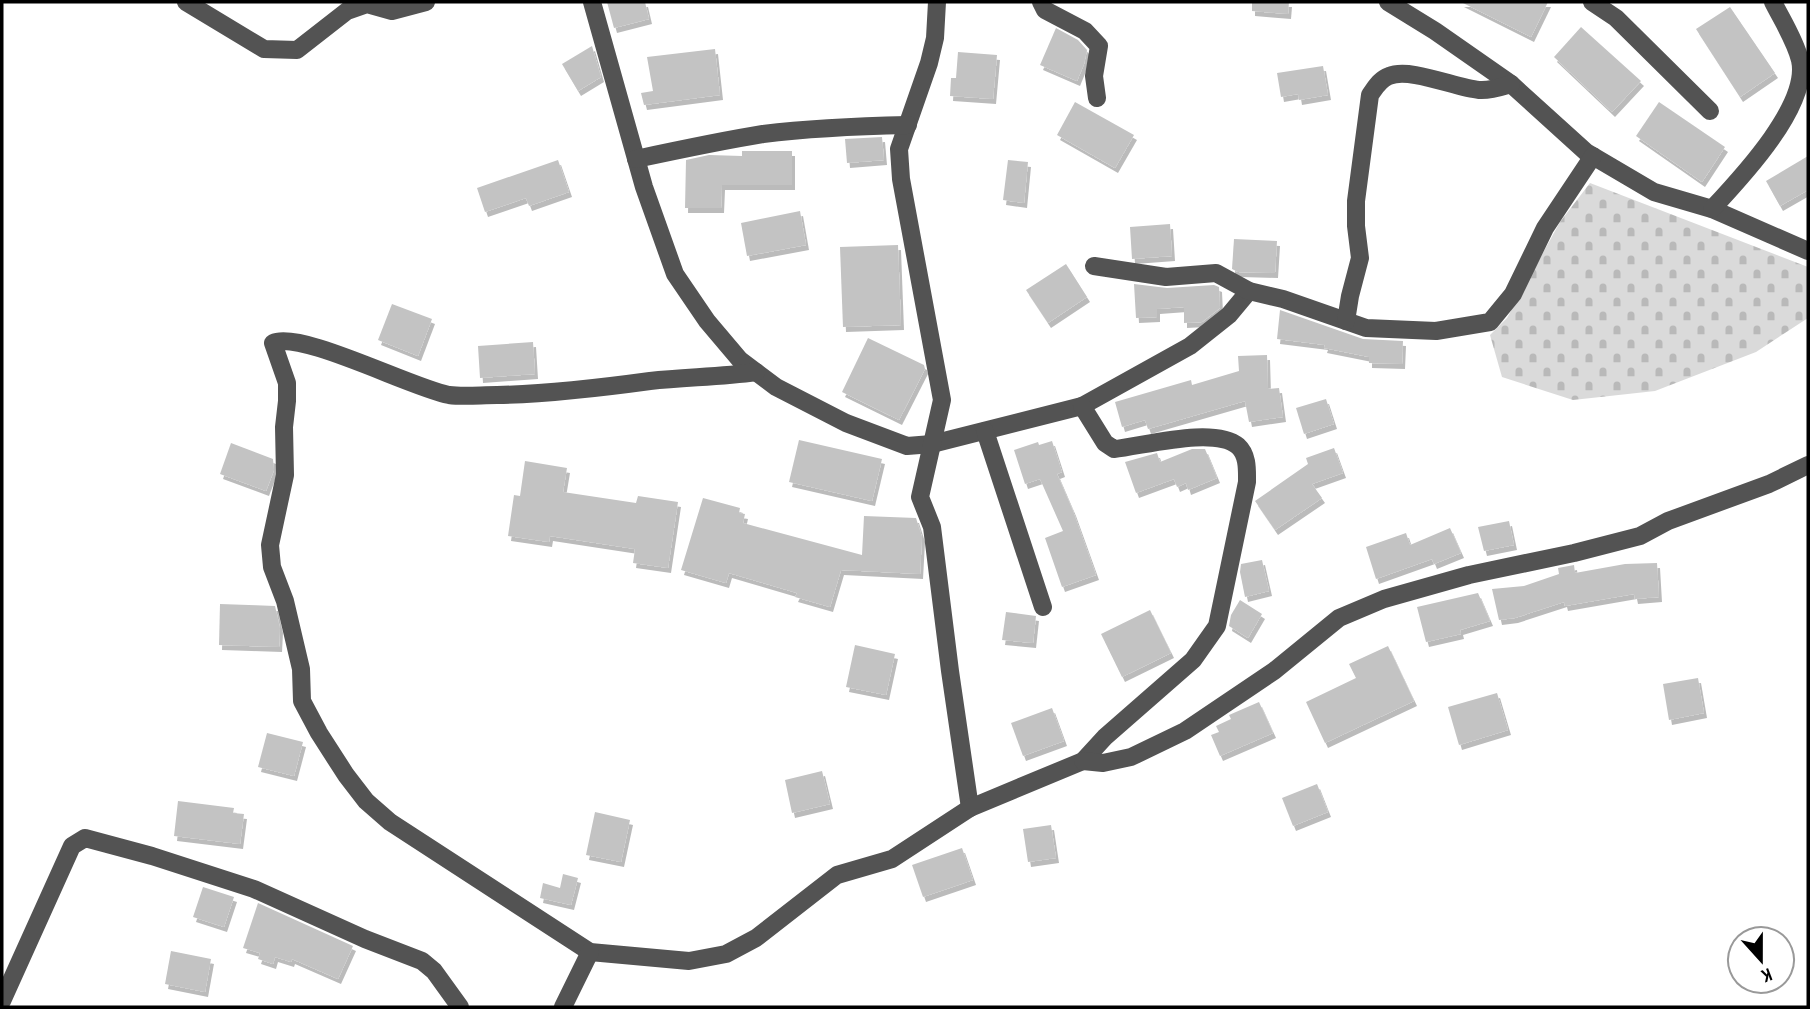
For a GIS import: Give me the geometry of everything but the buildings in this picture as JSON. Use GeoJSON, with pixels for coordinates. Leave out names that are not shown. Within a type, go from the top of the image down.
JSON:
{"type":"FeatureCollection","features":[{"type":"Feature","properties":{"kind":"street"},"geometry":{"type":"LineString","coordinates":[[186,2],[264,49],[298,50],[347,11],[367,4],[392,12],[426,2]]}},
{"type":"Feature","properties":{"kind":"street"},"geometry":{"type":"LineString","coordinates":[[592,2],[636,159],[675,274],[707,321],[740,360],[776,387],[846,423],[907,446],[932,444],[1082,406],[1189,346],[1229,315],[1249,291]]}},
{"type":"Feature","properties":{"kind":"street"},"geometry":{"type":"LineString","coordinates":[[937,2],[935,38],[929,63],[899,149],[901,179],[942,400],[920,497],[932,527],[970,808]]}},
{"type":"Feature","properties":{"kind":"street"},"geometry":{"type":"LineString","coordinates":[[1041,2],[1045,10],[1085,31],[1099,46],[1094,76],[1097,98]]}},
{"type":"Feature","properties":{"kind":"street"},"geometry":{"type":"LineString","coordinates":[[1388,2],[1436,31],[1511,85],[1593,156],[1654,192],[1712,209],[1808,251]]}},
{"type":"Feature","properties":{"kind":"street"},"geometry":{"type":"LineString","coordinates":[[1592,2],[1616,18],[1710,111]]}},
{"type":"Feature","properties":{"kind":"street"},"geometry":{"type":"LineString","coordinates":[[1712,209],[1735,185],[1782,124],[1801,80],[1800,60],[1773,2]]}},
{"type":"Feature","properties":{"kind":"street"},"geometry":{"type":"LineString","coordinates":[[1346,321],[1360,258],[1356,226],[1358,187],[1370,95],[1379,82],[1389,75],[1402,74],[1477,90],[1511,85]]}},
{"type":"Feature","properties":{"kind":"street"},"geometry":{"type":"LineString","coordinates":[[636,159],[766,134],[857,126],[908,125]]}},
{"type":"Feature","properties":{"kind":"street"},"geometry":{"type":"LineString","coordinates":[[1094,266],[1166,277],[1216,273],[1249,291],[1283,299],[1366,328],[1436,331],[1490,322],[1513,294],[1545,228],[1593,156]]}},
{"type":"Feature","properties":{"kind":"street"},"geometry":{"type":"LineString","coordinates":[[756,372],[697,376],[537,395],[450,395],[426,389],[312,346],[291,340],[273,342],[287,383],[287,401],[284,427],[285,475],[270,545],[271,567],[285,601],[301,669],[302,701],[319,733],[366,801],[390,822],[590,952],[689,961],[726,954],[756,938],[836,875],[892,859],[970,808],[1083,761],[1105,737],[1194,660],[1217,626],[1247,482],[1247,463],[1239,447],[1222,438],[1188,438],[1114,449],[1105,443],[1082,406]]}},
{"type":"Feature","properties":{"kind":"street"},"geometry":{"type":"LineString","coordinates":[[985,431],[1042,607]]}},
{"type":"Feature","properties":{"kind":"street"},"geometry":{"type":"LineString","coordinates":[[1083,761],[1102,763],[1131,757],[1185,731],[1274,671],[1339,618],[1384,599],[1469,575],[1640,536],[1668,521],[1769,485],[1808,465]]}},
{"type":"Feature","properties":{"kind":"street"},"geometry":{"type":"LineString","coordinates":[[2,1001],[72,846],[85,838],[254,888],[365,939],[422,961],[434,971],[460,1007]]}},
{"type":"Feature","properties":{"kind":"street"},"geometry":{"type":"LineString","coordinates":[[564,1007],[590,952]]}},
{"type":"Feature","properties":{"kind":"green space"},"geometry":{"type":"Polygon","coordinates":[[[1590,183],[1808,267],[1808,318],[1756,352],[1655,391],[1573,400],[1502,377],[1490,335],[1507,318],[1560,222],[1590,183]]]}}]}
